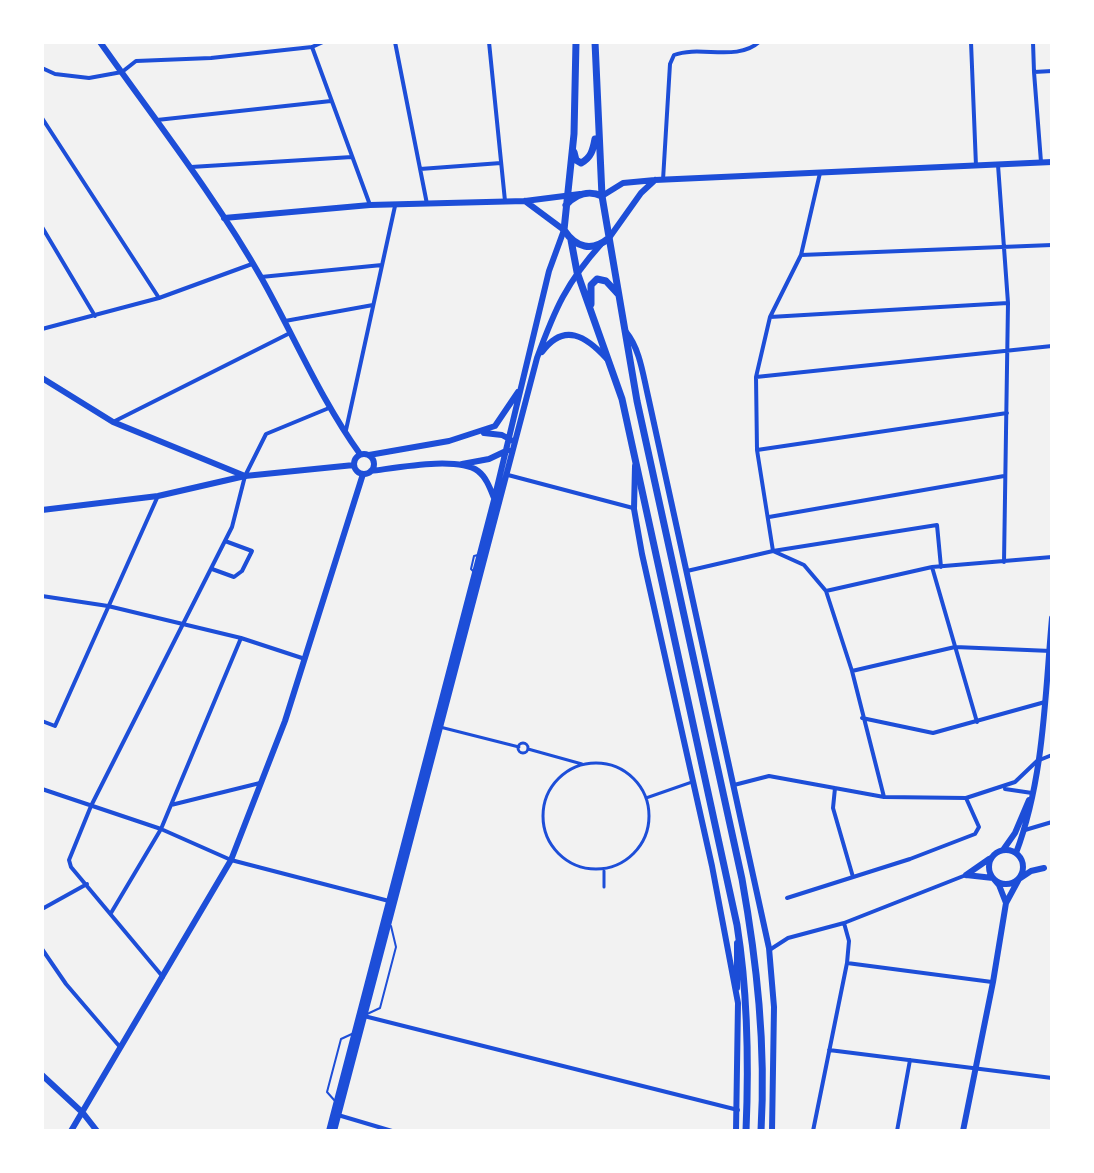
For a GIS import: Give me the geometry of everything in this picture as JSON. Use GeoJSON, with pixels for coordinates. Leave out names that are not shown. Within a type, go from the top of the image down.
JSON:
{"type":"FeatureCollection","features":[{"type":"Feature","properties":{"kind":"highway"},"geometry":{"type":"LineString","coordinates":[[575,42],[574,153],[581,163],[593,150],[597,130]]}},
{"type":"Feature","properties":{"kind":"highway"},"geometry":{"type":"LineString","coordinates":[[595,42],[597,130],[606,240],[637,401],[742,879],[754,948],[763,1049],[761,1131]]}},
{"type":"Feature","properties":{"kind":"highway"},"geometry":{"type":"LineString","coordinates":[[574,134],[564,230],[571,240],[577,272],[622,399],[737,925],[750,1052],[746,1131]]}},
{"type":"Feature","properties":{"kind":"highway"},"geometry":{"type":"LineString","coordinates":[[566,205],[580,194],[602,196]]}},
{"type":"Feature","properties":{"kind":"highway"},"geometry":{"type":"LineString","coordinates":[[571,240],[584,247],[606,240]]}},
{"type":"Feature","properties":{"kind":"highway"},"geometry":{"type":"LineString","coordinates":[[591,315],[590,290],[593,281],[606,281],[619,296]]}},
{"type":"Feature","properties":{"kind":"main road"},"geometry":{"type":"LineString","coordinates":[[100,42],[224,218],[261,277],[330,408],[360,454],[369,455],[492,432],[509,439],[515,446]]}},
{"type":"Feature","properties":{"kind":"main road"},"geometry":{"type":"LineString","coordinates":[[602,196],[623,183],[659,180],[1052,162]]}},
{"type":"Feature","properties":{"kind":"main road"},"geometry":{"type":"LineString","coordinates":[[331,1131],[336,1102],[440,727],[537,358],[561,299],[577,272],[641,193],[659,180]]}},
{"type":"Feature","properties":{"kind":"main road"},"geometry":{"type":"LineString","coordinates":[[224,218],[370,205],[525,201],[580,194]]}},
{"type":"Feature","properties":{"kind":"main road"},"geometry":{"type":"LineString","coordinates":[[331,1131],[338,1115],[389,920],[549,271],[564,230],[525,201]]}},
{"type":"Feature","properties":{"kind":"main road"},"geometry":{"type":"LineString","coordinates":[[625,331],[632,339],[642,367],[769,951],[774,1007],[772,1131]]}},
{"type":"Feature","properties":{"kind":"main road"},"geometry":{"type":"LineString","coordinates":[[537,358],[548,343],[561,335],[577,335],[593,343],[609,361]]}},
{"type":"Feature","properties":{"kind":"main road"},"geometry":{"type":"LineString","coordinates":[[42,378],[113,422],[245,476]]}},
{"type":"Feature","properties":{"kind":"main road"},"geometry":{"type":"LineString","coordinates":[[475,434],[495,426],[522,386]]}},
{"type":"Feature","properties":{"kind":"main road"},"geometry":{"type":"LineString","coordinates":[[363,474],[462,464],[489,459],[515,446]]}},
{"type":"Feature","properties":{"kind":"main road"},"geometry":{"type":"LineString","coordinates":[[354,465],[360,454]]}},
{"type":"Feature","properties":{"kind":"main road"},"geometry":{"type":"LineString","coordinates":[[369,455],[374,463],[371,471]]}},
{"type":"Feature","properties":{"kind":"main road"},"geometry":{"type":"LineString","coordinates":[[635,460],[634,509],[738,1003]]}},
{"type":"Feature","properties":{"kind":"main road"},"geometry":{"type":"LineString","coordinates":[[462,464],[483,476],[494,500]]}},
{"type":"Feature","properties":{"kind":"main road"},"geometry":{"type":"LineString","coordinates":[[42,510],[158,496],[245,476],[354,465]]}},
{"type":"Feature","properties":{"kind":"main road"},"geometry":{"type":"LineString","coordinates":[[354,465],[363,474]]}},
{"type":"Feature","properties":{"kind":"main road"},"geometry":{"type":"LineString","coordinates":[[71,1131],[231,860],[305,659],[363,474]]}},
{"type":"Feature","properties":{"kind":"main road"},"geometry":{"type":"LineString","coordinates":[[963,1131],[1006,903],[1023,868],[1018,855],[1037,761],[1052,618]]}},
{"type":"Feature","properties":{"kind":"main road"},"geometry":{"type":"LineString","coordinates":[[966,875],[1002,850],[1015,833],[1032,793]]}},
{"type":"Feature","properties":{"kind":"main road"},"geometry":{"type":"LineString","coordinates":[[1002,850],[1018,855],[1027,864],[1048,868]]}},
{"type":"Feature","properties":{"kind":"main road"},"geometry":{"type":"LineString","coordinates":[[992,856],[989,867],[1006,903]]}},
{"type":"Feature","properties":{"kind":"main road"},"geometry":{"type":"LineString","coordinates":[[966,875],[993,878],[1009,884],[1031,871],[1048,868]]}},
{"type":"Feature","properties":{"kind":"main road"},"geometry":{"type":"LineString","coordinates":[[736,1131],[737,925]]}},
{"type":"Feature","properties":{"kind":"main road"},"geometry":{"type":"LineString","coordinates":[[42,1075],[83,1113],[97,1131]]}},
{"type":"Feature","properties":{"kind":"street"},"geometry":{"type":"LineString","coordinates":[[42,68],[55,74],[89,78],[122,72],[136,61],[211,58],[312,47],[323,42]]}},
{"type":"Feature","properties":{"kind":"street"},"geometry":{"type":"LineString","coordinates":[[395,42],[427,205]]}},
{"type":"Feature","properties":{"kind":"street"},"geometry":{"type":"LineString","coordinates":[[489,42],[505,201]]}},
{"type":"Feature","properties":{"kind":"street"},"geometry":{"type":"LineString","coordinates":[[659,180],[670,64],[674,55],[683,52],[745,51],[759,42]]}},
{"type":"Feature","properties":{"kind":"street"},"geometry":{"type":"LineString","coordinates":[[971,42],[976,166]]}},
{"type":"Feature","properties":{"kind":"street"},"geometry":{"type":"LineString","coordinates":[[1033,42],[1041,162]]}},
{"type":"Feature","properties":{"kind":"street"},"geometry":{"type":"LineString","coordinates":[[312,47],[370,205]]}},
{"type":"Feature","properties":{"kind":"street"},"geometry":{"type":"LineString","coordinates":[[1034,72],[1052,71]]}},
{"type":"Feature","properties":{"kind":"street"},"geometry":{"type":"LineString","coordinates":[[157,120],[331,101]]}},
{"type":"Feature","properties":{"kind":"street"},"geometry":{"type":"LineString","coordinates":[[42,118],[159,298]]}},
{"type":"Feature","properties":{"kind":"street"},"geometry":{"type":"LineString","coordinates":[[189,167],[352,157]]}},
{"type":"Feature","properties":{"kind":"street"},"geometry":{"type":"LineString","coordinates":[[420,169],[501,163]]}},
{"type":"Feature","properties":{"kind":"street"},"geometry":{"type":"LineString","coordinates":[[998,165],[1008,303],[1004,562]]}},
{"type":"Feature","properties":{"kind":"street"},"geometry":{"type":"LineString","coordinates":[[773,551],[757,450],[756,377],[770,317],[801,255],[821,171]]}},
{"type":"Feature","properties":{"kind":"street"},"geometry":{"type":"LineString","coordinates":[[345,433],[395,206]]}},
{"type":"Feature","properties":{"kind":"street"},"geometry":{"type":"LineString","coordinates":[[42,227],[95,316]]}},
{"type":"Feature","properties":{"kind":"street"},"geometry":{"type":"LineString","coordinates":[[801,255],[1052,245]]}},
{"type":"Feature","properties":{"kind":"street"},"geometry":{"type":"LineString","coordinates":[[42,329],[159,298],[252,264]]}},
{"type":"Feature","properties":{"kind":"street"},"geometry":{"type":"LineString","coordinates":[[261,277],[382,265]]}},
{"type":"Feature","properties":{"kind":"street"},"geometry":{"type":"LineString","coordinates":[[770,317],[1008,303]]}},
{"type":"Feature","properties":{"kind":"street"},"geometry":{"type":"LineString","coordinates":[[284,321],[373,305]]}},
{"type":"Feature","properties":{"kind":"street"},"geometry":{"type":"LineString","coordinates":[[113,422],[290,333]]}},
{"type":"Feature","properties":{"kind":"street"},"geometry":{"type":"LineString","coordinates":[[756,377],[1052,346]]}},
{"type":"Feature","properties":{"kind":"street"},"geometry":{"type":"LineString","coordinates":[[163,977],[71,867],[69,860],[91,806],[232,527],[245,476],[266,434],[330,408]]}},
{"type":"Feature","properties":{"kind":"street"},"geometry":{"type":"LineString","coordinates":[[757,450],[1007,413]]}},
{"type":"Feature","properties":{"kind":"street"},"geometry":{"type":"LineString","coordinates":[[508,475],[634,509]]}},
{"type":"Feature","properties":{"kind":"street"},"geometry":{"type":"LineString","coordinates":[[769,517],[1004,476]]}},
{"type":"Feature","properties":{"kind":"street"},"geometry":{"type":"LineString","coordinates":[[42,721],[55,726],[158,496]]}},
{"type":"Feature","properties":{"kind":"street"},"geometry":{"type":"LineString","coordinates":[[687,571],[773,551],[937,525],[941,567]]}},
{"type":"Feature","properties":{"kind":"street"},"geometry":{"type":"LineString","coordinates":[[212,569],[234,577],[242,571],[252,551],[225,541]]}},
{"type":"Feature","properties":{"kind":"street"},"geometry":{"type":"LineString","coordinates":[[773,551],[804,565],[826,591],[852,671],[884,797]]}},
{"type":"Feature","properties":{"kind":"street"},"geometry":{"type":"LineString","coordinates":[[826,591],[932,567],[1052,557]]}},
{"type":"Feature","properties":{"kind":"street"},"geometry":{"type":"LineString","coordinates":[[932,567],[977,722]]}},
{"type":"Feature","properties":{"kind":"street"},"geometry":{"type":"LineString","coordinates":[[42,596],[108,606],[184,624],[305,659]]}},
{"type":"Feature","properties":{"kind":"street"},"geometry":{"type":"LineString","coordinates":[[111,914],[161,829],[241,638]]}},
{"type":"Feature","properties":{"kind":"street"},"geometry":{"type":"LineString","coordinates":[[852,671],[955,647],[1050,651]]}},
{"type":"Feature","properties":{"kind":"street"},"geometry":{"type":"LineString","coordinates":[[862,718],[933,733],[1045,702]]}},
{"type":"Feature","properties":{"kind":"street"},"geometry":{"type":"LineString","coordinates":[[440,727],[519,747],[525,744],[528,749],[583,764]]}},
{"type":"Feature","properties":{"kind":"street"},"geometry":{"type":"LineString","coordinates":[[734,785],[769,776],[884,797],[966,798],[1003,788],[1025,776],[1037,761],[1052,755]]}},
{"type":"Feature","properties":{"kind":"street"},"geometry":{"type":"LineString","coordinates":[[603,762],[618,766],[631,775],[646,798],[650,818],[646,836],[636,852],[622,863],[604,869],[587,869],[571,864],[558,854],[548,840],[543,824],[543,807],[549,791],[559,777],[583,764],[603,762]]}},
{"type":"Feature","properties":{"kind":"street"},"geometry":{"type":"LineString","coordinates":[[171,805],[262,782]]}},
{"type":"Feature","properties":{"kind":"street"},"geometry":{"type":"LineString","coordinates":[[646,798],[693,782]]}},
{"type":"Feature","properties":{"kind":"street"},"geometry":{"type":"LineString","coordinates":[[835,788],[833,808],[853,877]]}},
{"type":"Feature","properties":{"kind":"street"},"geometry":{"type":"LineString","coordinates":[[1003,788],[1032,793]]}},
{"type":"Feature","properties":{"kind":"street"},"geometry":{"type":"LineString","coordinates":[[42,789],[161,829],[231,860],[392,901]]}},
{"type":"Feature","properties":{"kind":"street"},"geometry":{"type":"LineString","coordinates":[[787,898],[975,834],[979,827],[966,798]]}},
{"type":"Feature","properties":{"kind":"street"},"geometry":{"type":"LineString","coordinates":[[1025,830],[1052,822]]}},
{"type":"Feature","properties":{"kind":"street"},"geometry":{"type":"LineString","coordinates":[[604,869],[604,887]]}},
{"type":"Feature","properties":{"kind":"street"},"geometry":{"type":"LineString","coordinates":[[769,951],[788,938],[844,923],[966,875]]}},
{"type":"Feature","properties":{"kind":"street"},"geometry":{"type":"LineString","coordinates":[[42,909],[87,884]]}},
{"type":"Feature","properties":{"kind":"street"},"geometry":{"type":"LineString","coordinates":[[813,1131],[847,963],[849,941],[844,923]]}},
{"type":"Feature","properties":{"kind":"street"},"geometry":{"type":"LineString","coordinates":[[42,949],[66,984],[121,1048]]}},
{"type":"Feature","properties":{"kind":"street"},"geometry":{"type":"LineString","coordinates":[[847,963],[993,982]]}},
{"type":"Feature","properties":{"kind":"street"},"geometry":{"type":"LineString","coordinates":[[364,1016],[738,1110]]}},
{"type":"Feature","properties":{"kind":"street"},"geometry":{"type":"LineString","coordinates":[[829,1050],[1052,1078]]}},
{"type":"Feature","properties":{"kind":"street"},"geometry":{"type":"LineString","coordinates":[[897,1131],[910,1060]]}},
{"type":"Feature","properties":{"kind":"street"},"geometry":{"type":"LineString","coordinates":[[338,1115],[392,1131]]}},
{"type":"Feature","properties":{"kind":"lane"},"geometry":{"type":"LineString","coordinates":[[364,1016],[380,1008],[396,947],[389,920]]}},
{"type":"Feature","properties":{"kind":"lane"},"geometry":{"type":"LineString","coordinates":[[336,1102],[327,1092],[341,1039],[355,1033]]}}]}
